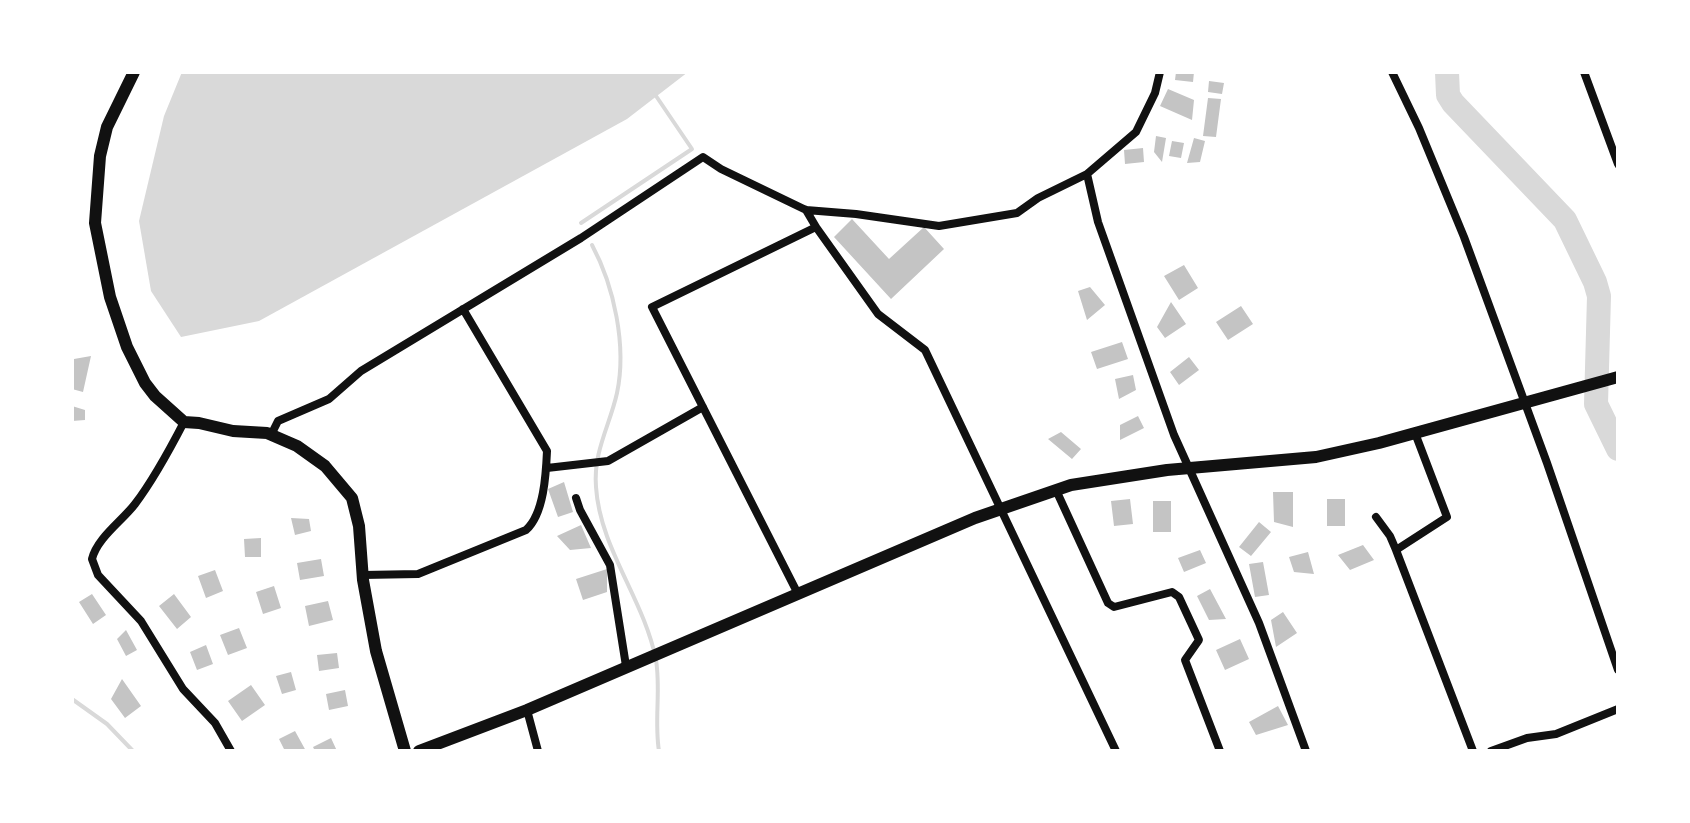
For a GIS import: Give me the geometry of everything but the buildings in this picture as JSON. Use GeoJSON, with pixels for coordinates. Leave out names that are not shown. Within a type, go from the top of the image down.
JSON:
{"type":"FeatureCollection","features":[{"type":"Feature","properties":{"kind":"main road"},"geometry":{"type":"LineString","coordinates":[[134,72],[107,127],[100,156],[95,223],[113,308],[137,371],[155,396],[184,422],[271,435],[297,446],[325,466],[352,498],[359,526],[363,575],[376,651],[405,751]]}},
{"type":"Feature","properties":{"kind":"main road"},"geometry":{"type":"LineString","coordinates":[[419,751],[527,710],[1001,510],[1071,485],[1141,474],[1316,457],[1618,377]]}},
{"type":"Feature","properties":{"kind":"street"},"geometry":{"type":"LineString","coordinates":[[271,435],[278,421],[329,399],[361,371],[581,238],[703,157],[721,169],[806,210],[939,226],[1017,213],[1038,198],[1087,174],[1136,132],[1155,93],[1160,72]]}},
{"type":"Feature","properties":{"kind":"street"},"geometry":{"type":"LineString","coordinates":[[1392,72],[1454,210],[1547,463],[1618,670]]}},
{"type":"Feature","properties":{"kind":"street"},"geometry":{"type":"LineString","coordinates":[[1584,72],[1618,164]]}},
{"type":"Feature","properties":{"kind":"street"},"geometry":{"type":"LineString","coordinates":[[1087,174],[1098,222],[1174,435],[1259,623],[1306,751]]}},
{"type":"Feature","properties":{"kind":"street"},"geometry":{"type":"LineString","coordinates":[[806,210],[878,314],[925,350],[1116,751]]}},
{"type":"Feature","properties":{"kind":"street"},"geometry":{"type":"LineString","coordinates":[[798,594],[652,307],[816,227]]}},
{"type":"Feature","properties":{"kind":"street"},"geometry":{"type":"LineString","coordinates":[[363,575],[418,574],[526,530],[535,522],[547,468],[547,451],[463,309]]}},
{"type":"Feature","properties":{"kind":"street"},"geometry":{"type":"LineString","coordinates":[[547,468],[608,461],[703,407]]}},
{"type":"Feature","properties":{"kind":"street"},"geometry":{"type":"LineString","coordinates":[[184,422],[155,477],[133,507],[98,545],[92,559],[98,575],[141,621],[183,689],[215,723],[231,751]]}},
{"type":"Feature","properties":{"kind":"street"},"geometry":{"type":"LineString","coordinates":[[1396,550],[1447,517],[1415,433]]}},
{"type":"Feature","properties":{"kind":"street"},"geometry":{"type":"LineString","coordinates":[[1056,490],[1108,603],[1114,607],[1172,592],[1179,597],[1199,640],[1185,660],[1220,751]]}},
{"type":"Feature","properties":{"kind":"street"},"geometry":{"type":"LineString","coordinates":[[576,498],[610,565],[626,666]]}},
{"type":"Feature","properties":{"kind":"street"},"geometry":{"type":"LineString","coordinates":[[1376,517],[1396,550],[1473,751]]}},
{"type":"Feature","properties":{"kind":"street"},"geometry":{"type":"LineString","coordinates":[[1491,751],[1527,738],[1556,734],[1618,709]]}},
{"type":"Feature","properties":{"kind":"street"},"geometry":{"type":"LineString","coordinates":[[527,710],[538,751]]}},
{"type":"Feature","properties":{"kind":"shaded area"},"geometry":{"type":"Polygon","coordinates":[[[182,72],[688,72],[627,119],[259,321],[181,337],[151,291],[139,221],[164,116],[182,72]]]}},
{"type":"Feature","properties":{"kind":"waterway"},"geometry":{"type":"LineString","coordinates":[[1447,72],[1448,95],[1453,103],[1565,220],[1595,282],[1599,296],[1596,404],[1618,449]]}},
{"type":"Feature","properties":{"kind":"waterway"},"geometry":{"type":"LineString","coordinates":[[581,223],[692,149],[654,93]]}},
{"type":"Feature","properties":{"kind":"waterway"},"geometry":{"type":"LineString","coordinates":[[592,245],[612,297],[620,356],[617,393],[597,462],[599,510],[605,532],[642,616],[656,660],[659,751]]}},
{"type":"Feature","properties":{"kind":"waterway"},"geometry":{"type":"LineString","coordinates":[[72,699],[107,724],[133,751]]}}]}
